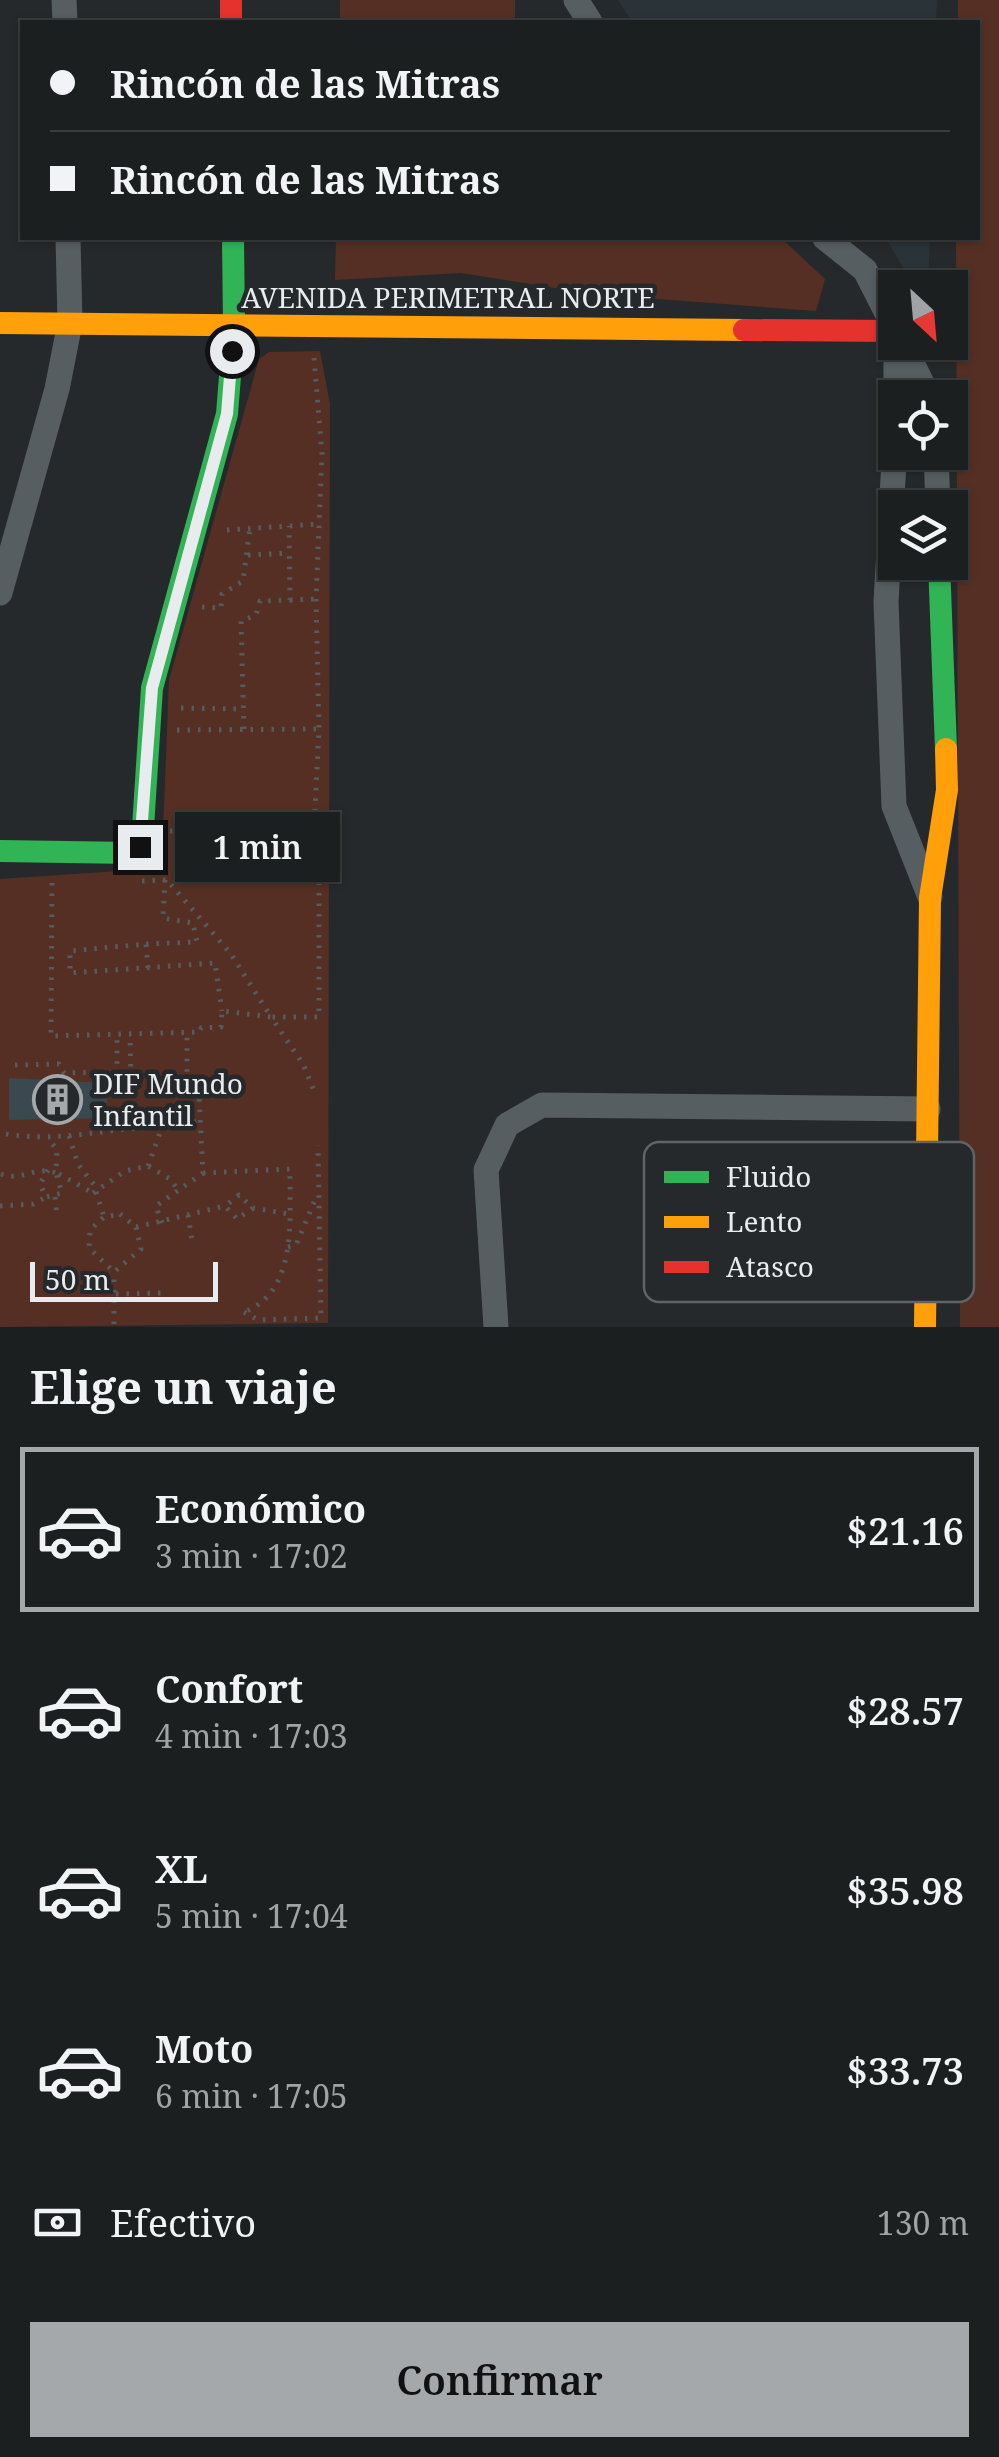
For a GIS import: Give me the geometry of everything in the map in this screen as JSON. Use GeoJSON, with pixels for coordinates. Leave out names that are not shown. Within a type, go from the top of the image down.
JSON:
{"type":"FeatureCollection","features":[{"type":"Feature","properties":{"kind":"street"},"geometry":{"type":"LineString","coordinates":[[0,593],[57,389],[70,323],[68,240]]}},
{"type":"Feature","properties":{"kind":"street"},"geometry":{"type":"LineString","coordinates":[[0,851],[132,852],[140,847],[152,688],[227,414],[234,326],[233,240]]}},
{"type":"Feature","properties":{"kind":"street"},"geometry":{"type":"LineString","coordinates":[[828,240],[865,270],[878,296]]}},
{"type":"Feature","properties":{"kind":"street","name":"AVENIDA PERIMETRAL NORTE"},"geometry":{"type":"LineString","coordinates":[[0,323],[878,330]]}},
{"type":"Feature","properties":{"kind":"street"},"geometry":{"type":"LineString","coordinates":[[894,470],[886,602],[894,806],[930,898]]}},
{"type":"Feature","properties":{"kind":"street"},"geometry":{"type":"LineString","coordinates":[[928,1142],[930,898],[947,790],[941,580]]}},
{"type":"Feature","properties":{"kind":"street"},"geometry":{"type":"LineString","coordinates":[[496,1327],[486,1170],[506,1125],[542,1105],[928,1109]]}},
{"type":"Feature","properties":{"kind":"street"},"geometry":{"type":"LineString","coordinates":[[925,1302],[925,1327]]}},
{"type":"Feature","properties":{"kind":"path"},"geometry":{"type":"LineString","coordinates":[[222,1011],[271,1017],[318,1016],[319,881],[314,830],[322,454],[316,358],[302,358]]}},
{"type":"Feature","properties":{"kind":"path"},"geometry":{"type":"LineString","coordinates":[[219,530],[318,524]]}},
{"type":"Feature","properties":{"kind":"path"},"geometry":{"type":"LineString","coordinates":[[290,526],[290,600]]}},
{"type":"Feature","properties":{"kind":"path"},"geometry":{"type":"LineString","coordinates":[[201,607],[221,608],[222,594],[243,581],[250,528]]}},
{"type":"Feature","properties":{"kind":"path"},"geometry":{"type":"LineString","coordinates":[[247,555],[290,553]]}},
{"type":"Feature","properties":{"kind":"path"},"geometry":{"type":"LineString","coordinates":[[196,624],[206,588]]}},
{"type":"Feature","properties":{"kind":"path"},"geometry":{"type":"LineString","coordinates":[[244,729],[241,621],[256,615],[260,601],[316,599]]}},
{"type":"Feature","properties":{"kind":"path"},"geometry":{"type":"LineString","coordinates":[[171,746],[174,708],[243,708]]}},
{"type":"Feature","properties":{"kind":"path"},"geometry":{"type":"LineString","coordinates":[[172,730],[319,728]]}},
{"type":"Feature","properties":{"kind":"path"},"geometry":{"type":"LineString","coordinates":[[166,814],[168,831],[227,830]]}},
{"type":"Feature","properties":{"kind":"path"},"geometry":{"type":"LineString","coordinates":[[263,829],[314,830]]}},
{"type":"Feature","properties":{"kind":"path"},"geometry":{"type":"LineString","coordinates":[[69,883],[49,883],[51,1036],[187,1033],[222,1027],[215,963],[70,973],[70,952],[197,942],[193,922],[163,918],[161,899],[167,880]]}},
{"type":"Feature","properties":{"kind":"path"},"geometry":{"type":"LineString","coordinates":[[167,880],[202,914],[302,1064],[314,1092]]}},
{"type":"Feature","properties":{"kind":"path"},"geometry":{"type":"LineString","coordinates":[[128,881],[319,881]]}},
{"type":"Feature","properties":{"kind":"path"},"geometry":{"type":"LineString","coordinates":[[146,944],[148,968]]}},
{"type":"Feature","properties":{"kind":"path"},"geometry":{"type":"LineString","coordinates":[[187,1033],[188,1079],[198,1078],[203,1173]]}},
{"type":"Feature","properties":{"kind":"path"},"geometry":{"type":"LineString","coordinates":[[124,1129],[131,1077],[130,1035]]}},
{"type":"Feature","properties":{"kind":"path"},"geometry":{"type":"LineString","coordinates":[[15,1065],[59,1064],[64,1073],[118,1072],[116,1036]]}},
{"type":"Feature","properties":{"kind":"path"},"geometry":{"type":"LineString","coordinates":[[6,1134],[49,1140],[124,1129],[161,1130],[198,1121]]}},
{"type":"Feature","properties":{"kind":"path"},"geometry":{"type":"LineString","coordinates":[[148,1166],[161,1130]]}},
{"type":"Feature","properties":{"kind":"path"},"geometry":{"type":"LineString","coordinates":[[69,1136],[78,1164],[94,1186],[93,1194],[104,1217]]}},
{"type":"Feature","properties":{"kind":"path"},"geometry":{"type":"LineString","coordinates":[[0,1206],[33,1204],[62,1193],[56,1173],[57,1148],[49,1140]]}},
{"type":"Feature","properties":{"kind":"path"},"geometry":{"type":"LineString","coordinates":[[162,1223],[156,1206],[203,1173],[290,1168],[288,1247],[272,1296],[244,1312],[258,1320],[321,1318],[318,1144]]}},
{"type":"Feature","properties":{"kind":"path"},"geometry":{"type":"LineString","coordinates":[[93,1194],[125,1172],[148,1166],[170,1179],[179,1191]]}},
{"type":"Feature","properties":{"kind":"path"},"geometry":{"type":"LineString","coordinates":[[1,1174],[11,1178],[48,1170],[93,1194]]}},
{"type":"Feature","properties":{"kind":"path"},"geometry":{"type":"LineString","coordinates":[[46,1197],[40,1184],[48,1170]]}},
{"type":"Feature","properties":{"kind":"path"},"geometry":{"type":"LineString","coordinates":[[136,1227],[225,1206],[239,1196],[253,1208],[289,1214]]}},
{"type":"Feature","properties":{"kind":"path"},"geometry":{"type":"LineString","coordinates":[[55,1197],[58,1215]]}},
{"type":"Feature","properties":{"kind":"path"},"geometry":{"type":"LineString","coordinates":[[288,1247],[296,1245],[316,1198]]}},
{"type":"Feature","properties":{"kind":"path"},"geometry":{"type":"LineString","coordinates":[[225,1206],[237,1219],[253,1208]]}},
{"type":"Feature","properties":{"kind":"path"},"geometry":{"type":"LineString","coordinates":[[114,1272],[140,1249],[136,1227],[120,1214],[104,1217],[90,1230],[89,1248],[114,1272],[114,1324]]}},
{"type":"Feature","properties":{"kind":"path"},"geometry":{"type":"LineString","coordinates":[[188,1216],[192,1240]]}},
{"type":"Feature","properties":{"kind":"path"},"geometry":{"type":"LineString","coordinates":[[116,1294],[162,1293]]}},
{"type":"Feature","properties":{"kind":"shaded area"},"geometry":{"type":"Polygon","coordinates":[[[340,0],[515,0],[515,20],[340,20],[340,0]]]}},
{"type":"Feature","properties":{"kind":"shaded area"},"geometry":{"type":"Polygon","coordinates":[[[618,0],[937,0],[936,20],[631,20],[618,0]]]}},
{"type":"Feature","properties":{"kind":"shaded area"},"geometry":{"type":"Polygon","coordinates":[[[958,0],[999,0],[999,1327],[960,1327],[960,1302],[974,1302],[974,1142],[959,1142],[957,580],[968,580],[968,490],[957,490],[957,470],[968,470],[968,380],[957,380],[956,360],[968,360],[968,270],[956,270],[956,240],[980,240],[980,20],[958,20],[958,0]]]}},
{"type":"Feature","properties":{"kind":"shaded area"},"geometry":{"type":"Polygon","coordinates":[[[336,240],[783,240],[825,279],[816,311],[592,294],[461,273],[335,280],[336,240]]]}},
{"type":"Feature","properties":{"kind":"shaded area"},"geometry":{"type":"Polygon","coordinates":[[[887,240],[930,240],[929,270],[904,270],[887,240]]]}},
{"type":"Feature","properties":{"kind":"shaded area"},"geometry":{"type":"Polygon","coordinates":[[[320,351],[330,404],[328,1323],[0,1327],[0,879],[149,869],[162,857],[169,680],[259,359],[269,352],[320,351]]]}},
{"type":"Feature","properties":{"kind":"building","name":"DIF Mundo Infantil"},"geometry":{"type":"Polygon","coordinates":[[[9,1078],[107,1083],[107,1118],[9,1120],[9,1078]]]}},
{"type":"Feature","properties":{"kind":"traffic: fast"},"geometry":{"type":"LineString","coordinates":[[0,851],[132,853],[142,843],[152,688],[227,414],[234,326],[233,240]]}},
{"type":"Feature","properties":{"kind":"traffic: fast"},"geometry":{"type":"LineString","coordinates":[[940,580],[946,749]]}},
{"type":"Feature","properties":{"kind":"traffic: slow"},"geometry":{"type":"LineString","coordinates":[[0,323],[744,330]]}},
{"type":"Feature","properties":{"kind":"traffic: slow"},"geometry":{"type":"LineString","coordinates":[[927,1142],[930,898],[947,790],[946,749]]}},
{"type":"Feature","properties":{"kind":"traffic: slow"},"geometry":{"type":"LineString","coordinates":[[925,1302],[925,1327]]}},
{"type":"Feature","properties":{"kind":"traffic: jam"},"geometry":{"type":"LineString","coordinates":[[231,0],[231,20]]}},
{"type":"Feature","properties":{"kind":"traffic: jam"},"geometry":{"type":"LineString","coordinates":[[744,330],[878,331]]}},
{"type":"Feature","properties":{"kind":"place","name":"DIF Mundo Infantil"},"geometry":{"type":"Point","coordinates":[58,1100]}},
{"type":"Feature","properties":{"kind":"route"},"geometry":{"type":"LineString","coordinates":[[140,847],[152,688],[198,532],[227,414],[232,351]]}}]}
